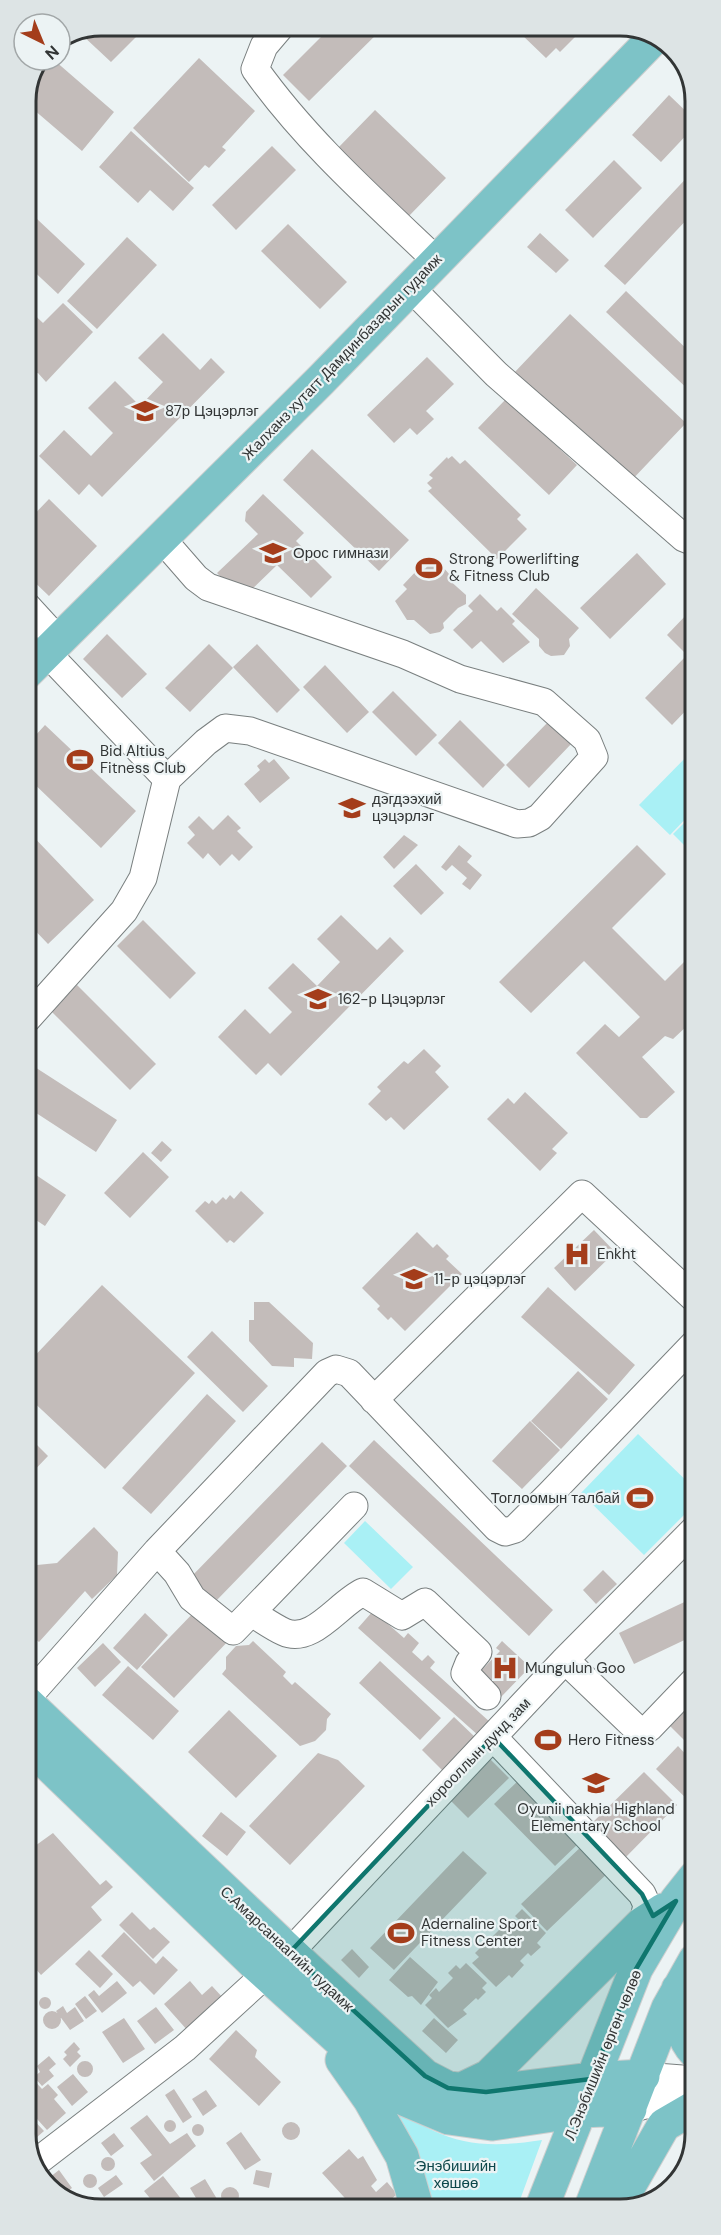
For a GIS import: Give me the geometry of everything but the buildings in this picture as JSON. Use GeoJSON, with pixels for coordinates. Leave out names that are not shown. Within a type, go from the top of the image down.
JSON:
{"type":"FeatureCollection","features":[{"type":"Feature","properties":{"kind":"main road","name":"Жалханз хутагт Дамдинбазарын гудамж"},"geometry":{"type":"LineString","coordinates":[[44,655],[411,288],[649,43]]}},
{"type":"Feature","properties":{"kind":"main road","name":"С.Амарсанаагийн гудамж"},"geometry":{"type":"LineString","coordinates":[[36,1712],[290,1952],[425,2076],[448,2088],[486,2092],[591,2079],[643,2076]]}},
{"type":"Feature","properties":{"kind":"main road"},"geometry":{"type":"LineString","coordinates":[[36,1753],[266,1974],[406,2100],[424,2110],[449,2118],[492,2124],[580,2111],[630,2109]]}},
{"type":"Feature","properties":{"kind":"main road"},"geometry":{"type":"LineString","coordinates":[[462,2089],[489,2076],[643,1923],[685,1893]]}},
{"type":"Feature","properties":{"kind":"main road","name":"Л.Энэбишийн өргөн чөлөө"},"geometry":{"type":"LineString","coordinates":[[545,2199],[636,1969],[685,1896]]}},
{"type":"Feature","properties":{"kind":"main road"},"geometry":{"type":"LineString","coordinates":[[594,2199],[678,1988],[685,1976]]}},
{"type":"Feature","properties":{"kind":"main road"},"geometry":{"type":"LineString","coordinates":[[678,1988],[678,2013],[685,2034]]}},
{"type":"Feature","properties":{"kind":"main road"},"geometry":{"type":"LineString","coordinates":[[312,2017],[370,2100],[402,2156],[414,2199]]}},
{"type":"Feature","properties":{"kind":"main road"},"geometry":{"type":"LineString","coordinates":[[622,2199],[664,2125],[685,2113]]}},
{"type":"Feature","properties":{"kind":"street"},"geometry":{"type":"LineString","coordinates":[[272,36],[264,46],[255,69],[280,105],[436,261]]}},
{"type":"Feature","properties":{"kind":"street"},"geometry":{"type":"LineString","coordinates":[[411,288],[496,374],[685,538]]}},
{"type":"Feature","properties":{"kind":"street"},"geometry":{"type":"LineString","coordinates":[[36,1009],[124,911],[143,878],[167,779],[207,741],[225,728],[250,731],[517,824],[529,823],[540,817],[594,757],[587,740],[544,702],[460,679],[404,654],[208,587],[196,578],[162,539]]}},
{"type":"Feature","properties":{"kind":"street"},"geometry":{"type":"LineString","coordinates":[[36,633],[44,655],[167,779]]}},
{"type":"Feature","properties":{"kind":"street"},"geometry":{"type":"LineString","coordinates":[[374,1400],[582,1194],[685,1290]]}},
{"type":"Feature","properties":{"kind":"street"},"geometry":{"type":"LineString","coordinates":[[36,1688],[157,1551],[327,1373],[336,1369],[349,1373],[497,1528],[505,1532],[515,1529],[550,1494],[685,1352]]}},
{"type":"Feature","properties":{"kind":"street"},"geometry":{"type":"LineString","coordinates":[[157,1551],[177,1573],[192,1598],[233,1631],[354,1506]]}},
{"type":"Feature","properties":{"kind":"street","name":"хорооллын дунд зам"},"geometry":{"type":"LineString","coordinates":[[290,1952],[565,1660],[685,1539]]}},
{"type":"Feature","properties":{"kind":"street"},"geometry":{"type":"LineString","coordinates":[[252,1613],[285,1633],[300,1636],[315,1628],[353,1597],[363,1592],[402,1616],[424,1602],[478,1652],[465,1672],[487,1696]]}},
{"type":"Feature","properties":{"kind":"street"},"geometry":{"type":"LineString","coordinates":[[565,1660],[638,1730],[649,1728],[685,1690]]}},
{"type":"Feature","properties":{"kind":"street"},"geometry":{"type":"LineString","coordinates":[[493,1737],[642,1894],[647,1905],[643,1923]]}},
{"type":"Feature","properties":{"kind":"street"},"geometry":{"type":"LineString","coordinates":[[41,2158],[177,2055],[266,1974]]}},
{"type":"Feature","properties":{"kind":"street"},"geometry":{"type":"LineString","coordinates":[[643,2076],[685,2079]]}},
{"type":"Feature","properties":{"kind":"street"},"geometry":{"type":"LineString","coordinates":[[630,2109],[677,2097],[685,2097]]}},
{"type":"Feature","properties":{"kind":"highlighted area"},"geometry":{"type":"Polygon","coordinates":[[[493,1737],[642,1894],[653,1916],[676,1901],[636,1969],[591,2079],[530,2088],[486,2092],[448,2088],[425,2076],[290,1952],[493,1737]]]}},
{"type":"Feature","properties":{"kind":"green space"},"geometry":{"type":"Polygon","coordinates":[[[685,758],[685,819],[670,835],[639,805],[685,758]]]}},
{"type":"Feature","properties":{"kind":"green space"},"geometry":{"type":"Polygon","coordinates":[[[685,822],[685,846],[673,834],[685,822]]]}},
{"type":"Feature","properties":{"kind":"green space","name":"Тоглоомын талбай"},"geometry":{"type":"Polygon","coordinates":[[[638,1434],[685,1479],[685,1514],[644,1555],[581,1493],[638,1434]]]}},
{"type":"Feature","properties":{"kind":"green space"},"geometry":{"type":"Polygon","coordinates":[[[365,1521],[413,1567],[391,1589],[344,1543],[365,1521]]]}},
{"type":"Feature","properties":{"kind":"green space","name":"Энэбишийн хөшөө"},"geometry":{"type":"Polygon","coordinates":[[[375,2090],[414,2120],[433,2131],[452,2138],[493,2144],[542,2140],[520,2199],[426,2199],[375,2090]]]}},
{"type":"Feature","properties":{"kind":"place","name":"87р Цэцэрлэг"},"geometry":{"type":"Point","coordinates":[145,411]}},
{"type":"Feature","properties":{"kind":"place","name":"Орос гимнази"},"geometry":{"type":"Point","coordinates":[273,553]}},
{"type":"Feature","properties":{"kind":"place","name":"Strong Powerlifting & Fitness Club"},"geometry":{"type":"Point","coordinates":[429,568]}},
{"type":"Feature","properties":{"kind":"place","name":"Bid Altius Fitness Club"},"geometry":{"type":"Point","coordinates":[80,760]}},
{"type":"Feature","properties":{"kind":"place","name":"дэгдээхий цэцэрлэг"},"geometry":{"type":"Point","coordinates":[352,808]}},
{"type":"Feature","properties":{"kind":"place","name":"162-р Цэцэрлэг"},"geometry":{"type":"Point","coordinates":[318,999]}},
{"type":"Feature","properties":{"kind":"place","name":"Enkht"},"geometry":{"type":"Point","coordinates":[577,1254]}},
{"type":"Feature","properties":{"kind":"place","name":"11-р цэцэрлэг"},"geometry":{"type":"Point","coordinates":[414,1279]}},
{"type":"Feature","properties":{"kind":"place","name":"Тоглоомын талбай"},"geometry":{"type":"Point","coordinates":[640,1498]}},
{"type":"Feature","properties":{"kind":"place","name":"Mungulun Goo"},"geometry":{"type":"Point","coordinates":[505,1668]}},
{"type":"Feature","properties":{"kind":"place","name":"Hero Fitness"},"geometry":{"type":"Point","coordinates":[548,1740]}},
{"type":"Feature","properties":{"kind":"place","name":"Oyunii nakhia Highland Elementary School"},"geometry":{"type":"Point","coordinates":[596,1783]}},
{"type":"Feature","properties":{"kind":"place","name":"Adernaline Sport Fitness Center"},"geometry":{"type":"Point","coordinates":[401,1933]}}]}
